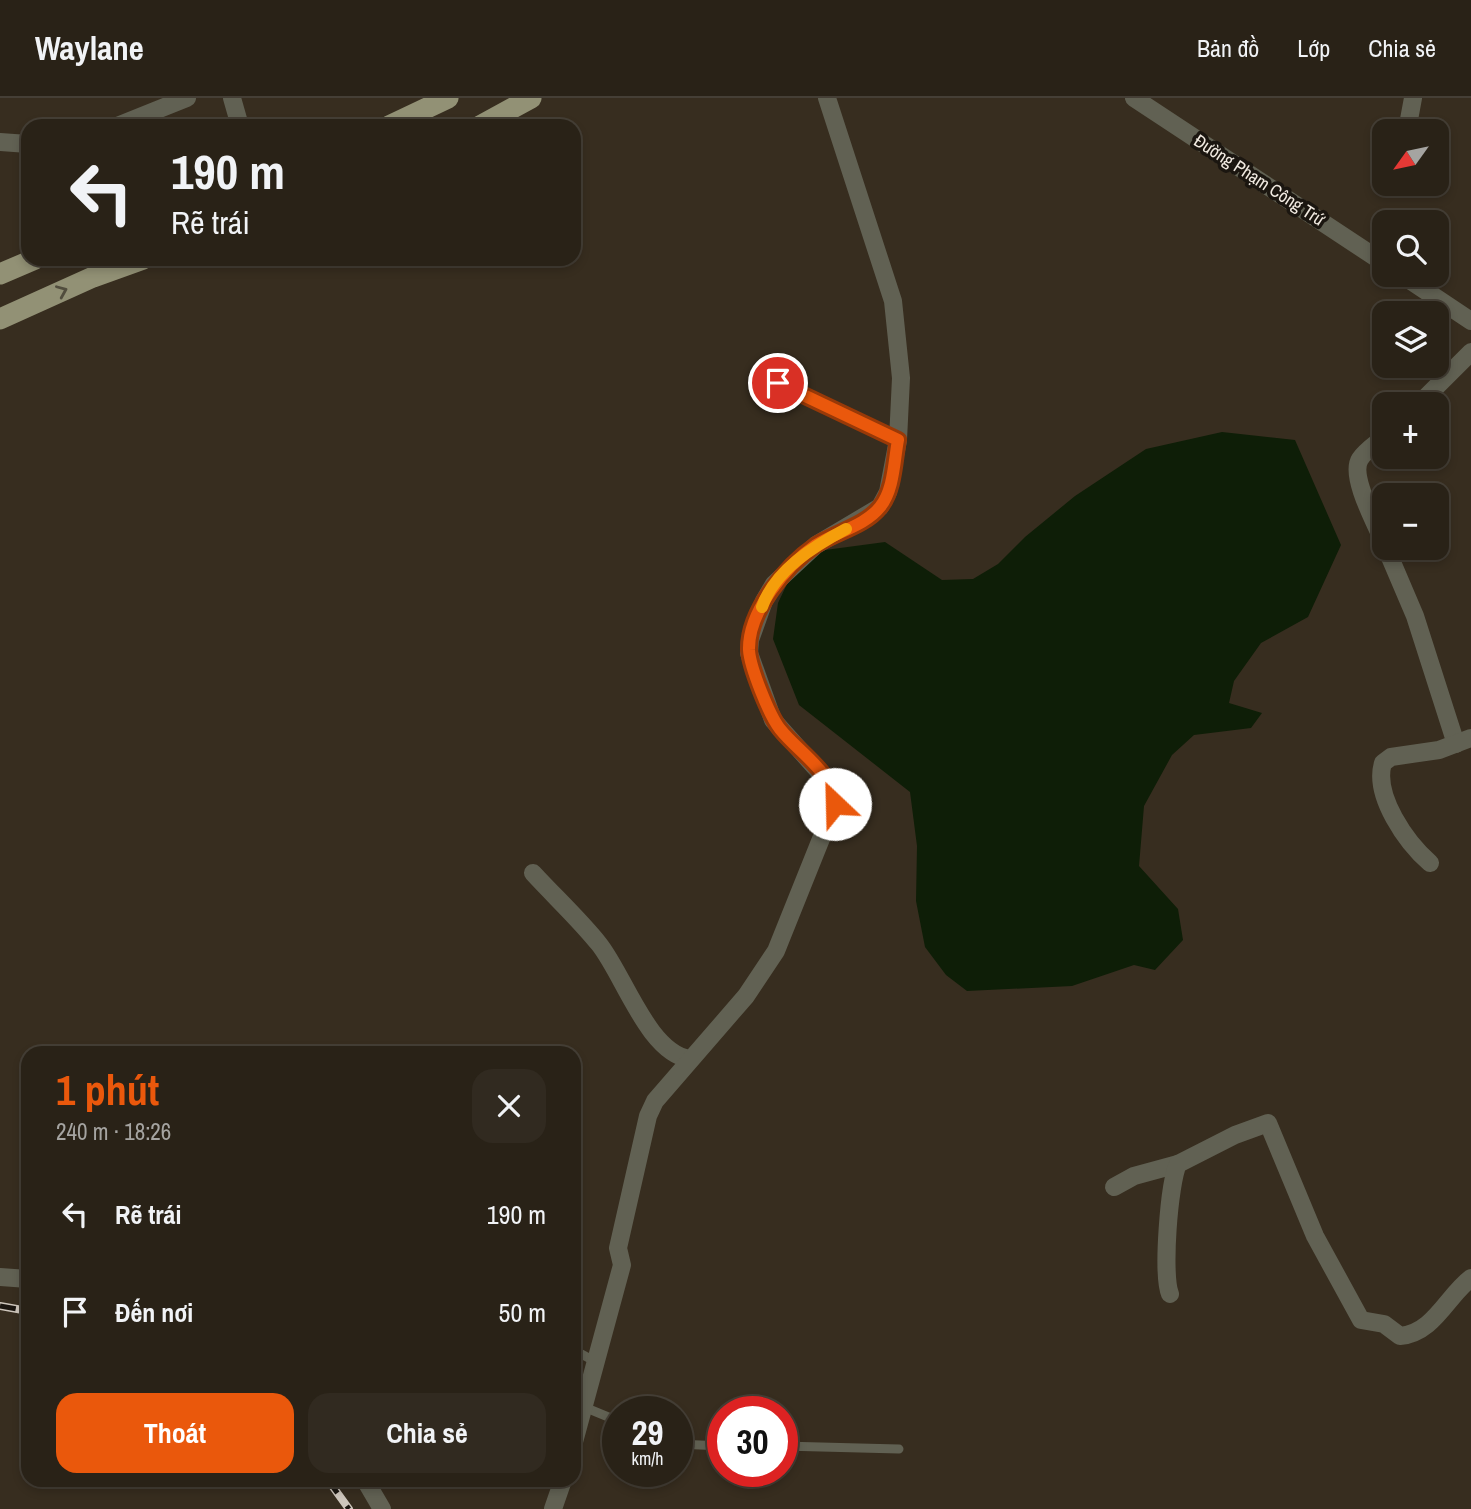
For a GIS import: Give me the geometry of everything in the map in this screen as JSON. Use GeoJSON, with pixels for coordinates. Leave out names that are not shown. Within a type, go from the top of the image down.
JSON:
{"type":"FeatureCollection","features":[{"type":"Feature","properties":{"kind":"main road"},"geometry":{"type":"LineString","coordinates":[[404,119],[448,98]]}},
{"type":"Feature","properties":{"kind":"main road"},"geometry":{"type":"LineString","coordinates":[[493,119],[531,98]]}},
{"type":"Feature","properties":{"kind":"main road"},"geometry":{"type":"LineString","coordinates":[[0,274],[21,265]]}},
{"type":"Feature","properties":{"kind":"main road"},"geometry":{"type":"LineString","coordinates":[[0,319],[81,282],[124,266]]}},
{"type":"Feature","properties":{"kind":"street"},"geometry":{"type":"LineString","coordinates":[[134,119],[187,98]]}},
{"type":"Feature","properties":{"kind":"street"},"geometry":{"type":"LineString","coordinates":[[232,98],[238,119]]}},
{"type":"Feature","properties":{"kind":"street"},"geometry":{"type":"LineString","coordinates":[[581,1418],[622,1265],[618,1248],[648,1116],[659,1095],[746,996],[776,951],[835,804],[831,785],[773,720],[749,653],[750,640],[764,601],[774,584],[816,545],[867,518],[880,507],[888,492],[898,440],[901,378],[893,301],[827,98]]}},
{"type":"Feature","properties":{"kind":"street","name":"Đường Phạm Công Trứ"},"geometry":{"type":"LineString","coordinates":[[1134,98],[1372,255]]}},
{"type":"Feature","properties":{"kind":"street"},"geometry":{"type":"LineString","coordinates":[[1409,119],[1413,98]]}},
{"type":"Feature","properties":{"kind":"street"},"geometry":{"type":"LineString","coordinates":[[0,142],[21,144]]}},
{"type":"Feature","properties":{"kind":"street"},"geometry":{"type":"LineString","coordinates":[[1420,287],[1471,321]]}},
{"type":"Feature","properties":{"kind":"street"},"geometry":{"type":"LineString","coordinates":[[1431,392],[1471,352]]}},
{"type":"Feature","properties":{"kind":"street"},"geometry":{"type":"LineString","coordinates":[[1372,448],[1360,460],[1357,469],[1358,480],[1372,514]]}},
{"type":"Feature","properties":{"kind":"street"},"geometry":{"type":"LineString","coordinates":[[1391,560],[1463,741],[1439,750],[1391,757],[1383,763],[1381,781],[1401,827],[1417,852],[1430,863]]}},
{"type":"Feature","properties":{"kind":"street"},"geometry":{"type":"LineString","coordinates":[[533,873],[602,948],[636,1007],[667,1049],[680,1058],[690,1059]]}},
{"type":"Feature","properties":{"kind":"street"},"geometry":{"type":"LineString","coordinates":[[1114,1187],[1135,1176],[1178,1164],[1235,1135],[1268,1123],[1315,1236],[1359,1318],[1384,1324],[1401,1336],[1423,1329],[1447,1304],[1458,1287],[1471,1278]]}},
{"type":"Feature","properties":{"kind":"street"},"geometry":{"type":"LineString","coordinates":[[1170,1294],[1165,1264],[1173,1182],[1178,1164]]}},
{"type":"Feature","properties":{"kind":"street"},"geometry":{"type":"LineString","coordinates":[[0,1277],[21,1278]]}},
{"type":"Feature","properties":{"kind":"street"},"geometry":{"type":"LineString","coordinates":[[369,1487],[382,1509]]}},
{"type":"Feature","properties":{"kind":"street"},"geometry":{"type":"LineString","coordinates":[[553,1509],[561,1487]]}},
{"type":"Feature","properties":{"kind":"lane"},"geometry":{"type":"LineString","coordinates":[[759,373],[898,440]]}},
{"type":"Feature","properties":{"kind":"lane"},"geometry":{"type":"LineString","coordinates":[[581,1354],[597,1363]]}},
{"type":"Feature","properties":{"kind":"lane"},"geometry":{"type":"LineString","coordinates":[[584,1407],[602,1414]]}},
{"type":"Feature","properties":{"kind":"lane"},"geometry":{"type":"LineString","coordinates":[[798,1446],[899,1449]]}},
{"type":"Feature","properties":{"kind":"shaded area"},"geometry":{"type":"Polygon","coordinates":[[[1222,432],[1295,440],[1341,545],[1308,617],[1261,643],[1234,681],[1229,703],[1262,713],[1251,728],[1194,735],[1172,755],[1144,806],[1139,866],[1178,909],[1183,940],[1155,970],[1134,965],[1072,986],[967,991],[946,975],[925,947],[916,901],[917,846],[910,792],[799,705],[773,639],[778,603],[796,565],[825,550],[885,542],[942,580],[973,579],[998,564],[1025,537],[1075,496],[1146,449],[1222,432]]]}},
{"type":"Feature","properties":{"kind":"railway"},"geometry":{"type":"LineString","coordinates":[[0,1306],[21,1310]]}},
{"type":"Feature","properties":{"kind":"railway"},"geometry":{"type":"LineString","coordinates":[[333,1487],[349,1509]]}},
{"type":"Feature","properties":{"kind":"slow traffic"},"geometry":{"type":"LineString","coordinates":[[762,607],[774,584],[800,558],[816,545],[846,529]]}},
{"type":"Feature","properties":{"kind":"route"},"geometry":{"type":"LineString","coordinates":[[778,383],[898,440],[888,492],[880,507],[867,518],[816,545],[774,584],[764,601],[750,640],[749,653],[773,720],[831,785],[835,793],[835,804]]}}]}
